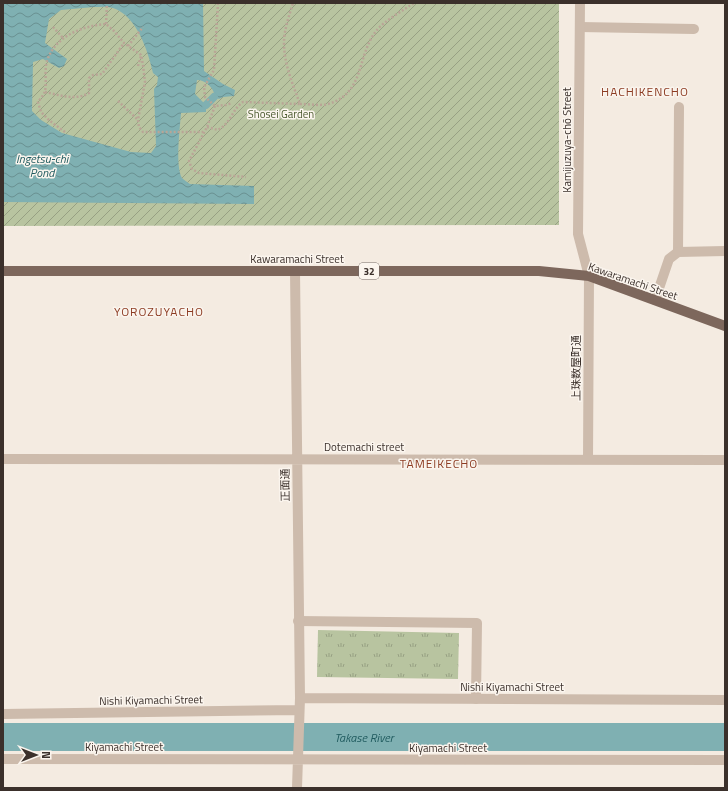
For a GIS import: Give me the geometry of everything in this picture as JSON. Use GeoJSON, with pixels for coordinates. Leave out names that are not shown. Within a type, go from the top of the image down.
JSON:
{"type":"FeatureCollection","features":[{"type":"Feature","properties":{"kind":"main road","name":"Kawaramachi Street"},"geometry":{"type":"LineString","coordinates":[[3,271],[539,271],[589,276],[725,326]]}},
{"type":"Feature","properties":{"kind":"street","name":"Kamijuzuya-chō Street"},"geometry":{"type":"LineString","coordinates":[[580,3],[578,234],[589,276]]}},
{"type":"Feature","properties":{"kind":"street"},"geometry":{"type":"LineString","coordinates":[[580,27],[694,29]]}},
{"type":"Feature","properties":{"kind":"street"},"geometry":{"type":"LineString","coordinates":[[678,252],[679,107]]}},
{"type":"Feature","properties":{"kind":"street"},"geometry":{"type":"LineString","coordinates":[[654,300],[669,259],[678,252],[725,251]]}},
{"type":"Feature","properties":{"kind":"street","name":"正面通"},"geometry":{"type":"LineString","coordinates":[[295,271],[296,459],[300,698],[298,714],[297,788]]}},
{"type":"Feature","properties":{"kind":"street","name":"上珠数屋町通"},"geometry":{"type":"LineString","coordinates":[[588,460],[589,276]]}},
{"type":"Feature","properties":{"kind":"street","name":"Dotemachi street"},"geometry":{"type":"LineString","coordinates":[[3,459],[725,460]]}},
{"type":"Feature","properties":{"kind":"street"},"geometry":{"type":"LineString","coordinates":[[298,621],[477,623],[476,699]]}},
{"type":"Feature","properties":{"kind":"street","name":"Nishi Kiyamachi Street"},"geometry":{"type":"LineString","coordinates":[[300,698],[725,700]]}},
{"type":"Feature","properties":{"kind":"street","name":"Nishi Kiyamachi Street"},"geometry":{"type":"LineString","coordinates":[[3,714],[298,714]]}},
{"type":"Feature","properties":{"kind":"street","name":"Kiyamachi Street"},"geometry":{"type":"LineString","coordinates":[[3,760],[725,760]]}},
{"type":"Feature","properties":{"kind":"path"},"geometry":{"type":"LineString","coordinates":[[106,24],[107,3]]}},
{"type":"Feature","properties":{"kind":"path"},"geometry":{"type":"LineString","coordinates":[[218,3],[214,70],[204,85],[205,97],[213,105],[226,105],[232,103]]}},
{"type":"Feature","properties":{"kind":"path"},"geometry":{"type":"LineString","coordinates":[[292,3],[284,44],[289,72],[300,104]]}},
{"type":"Feature","properties":{"kind":"path"},"geometry":{"type":"LineString","coordinates":[[207,126],[218,130],[222,128],[229,121],[240,104],[244,102],[327,104],[345,95],[357,80],[369,43],[377,29],[414,3]]}},
{"type":"Feature","properties":{"kind":"path"},"geometry":{"type":"LineString","coordinates":[[65,132],[50,122],[41,112],[38,102],[45,92],[46,61],[54,47],[63,38],[78,30],[106,24],[124,43],[141,55],[145,82],[138,120],[139,127],[143,132],[203,132]]}},
{"type":"Feature","properties":{"kind":"path"},"geometry":{"type":"LineString","coordinates":[[128,46],[142,26]]}},
{"type":"Feature","properties":{"kind":"path"},"geometry":{"type":"LineString","coordinates":[[53,27],[63,38]]}},
{"type":"Feature","properties":{"kind":"path"},"geometry":{"type":"LineString","coordinates":[[45,92],[74,97],[84,96],[89,93],[89,78],[93,75],[102,74],[124,43]]}},
{"type":"Feature","properties":{"kind":"path"},"geometry":{"type":"LineString","coordinates":[[138,66],[141,55]]}},
{"type":"Feature","properties":{"kind":"path"},"geometry":{"type":"LineString","coordinates":[[118,100],[138,120]]}},
{"type":"Feature","properties":{"kind":"path"},"geometry":{"type":"LineString","coordinates":[[213,105],[207,126],[190,161],[192,169],[199,173],[246,177]]}},
{"type":"Feature","properties":{"kind":"green space","name":"Shosei Garden"},"geometry":{"type":"Polygon","coordinates":[[[3,3],[559,3],[559,225],[3,226],[3,3]]]}},
{"type":"Feature","properties":{"kind":"green space"},"geometry":{"type":"Polygon","coordinates":[[[318,630],[459,633],[458,679],[317,677],[318,630]]]}},
{"type":"Feature","properties":{"kind":"water","name":"Ingetsu-chi Pond"},"geometry":{"type":"Polygon","coordinates":[[[3,3],[203,3],[204,71],[235,90],[234,96],[219,99],[215,97],[209,85],[203,81],[197,80],[195,94],[206,105],[206,112],[181,113],[178,146],[180,172],[182,178],[190,184],[254,186],[254,204],[3,202],[3,3]],[[96,7],[61,10],[49,19],[45,43],[67,59],[64,66],[59,68],[43,59],[33,62],[32,111],[41,120],[62,133],[131,152],[151,153],[156,146],[154,89],[157,85],[158,77],[153,73],[140,35],[129,18],[113,8],[96,7]]]}},
{"type":"Feature","properties":{"kind":"waterway"},"geometry":{"type":"LineString","coordinates":[[206,105],[214,97]]}},
{"type":"Feature","properties":{"kind":"waterway","name":"Takase River"},"geometry":{"type":"LineString","coordinates":[[3,737],[725,737]]}},
{"type":"Feature","properties":{"kind":"district","name":"HACHIKENCHO"},"geometry":{"type":"Point","coordinates":[645,91]}},
{"type":"Feature","properties":{"kind":"district","name":"YOROZUYACHO"},"geometry":{"type":"Point","coordinates":[159,311]}},
{"type":"Feature","properties":{"kind":"district","name":"TAMEIKECHO"},"geometry":{"type":"Point","coordinates":[439,463]}}]}
